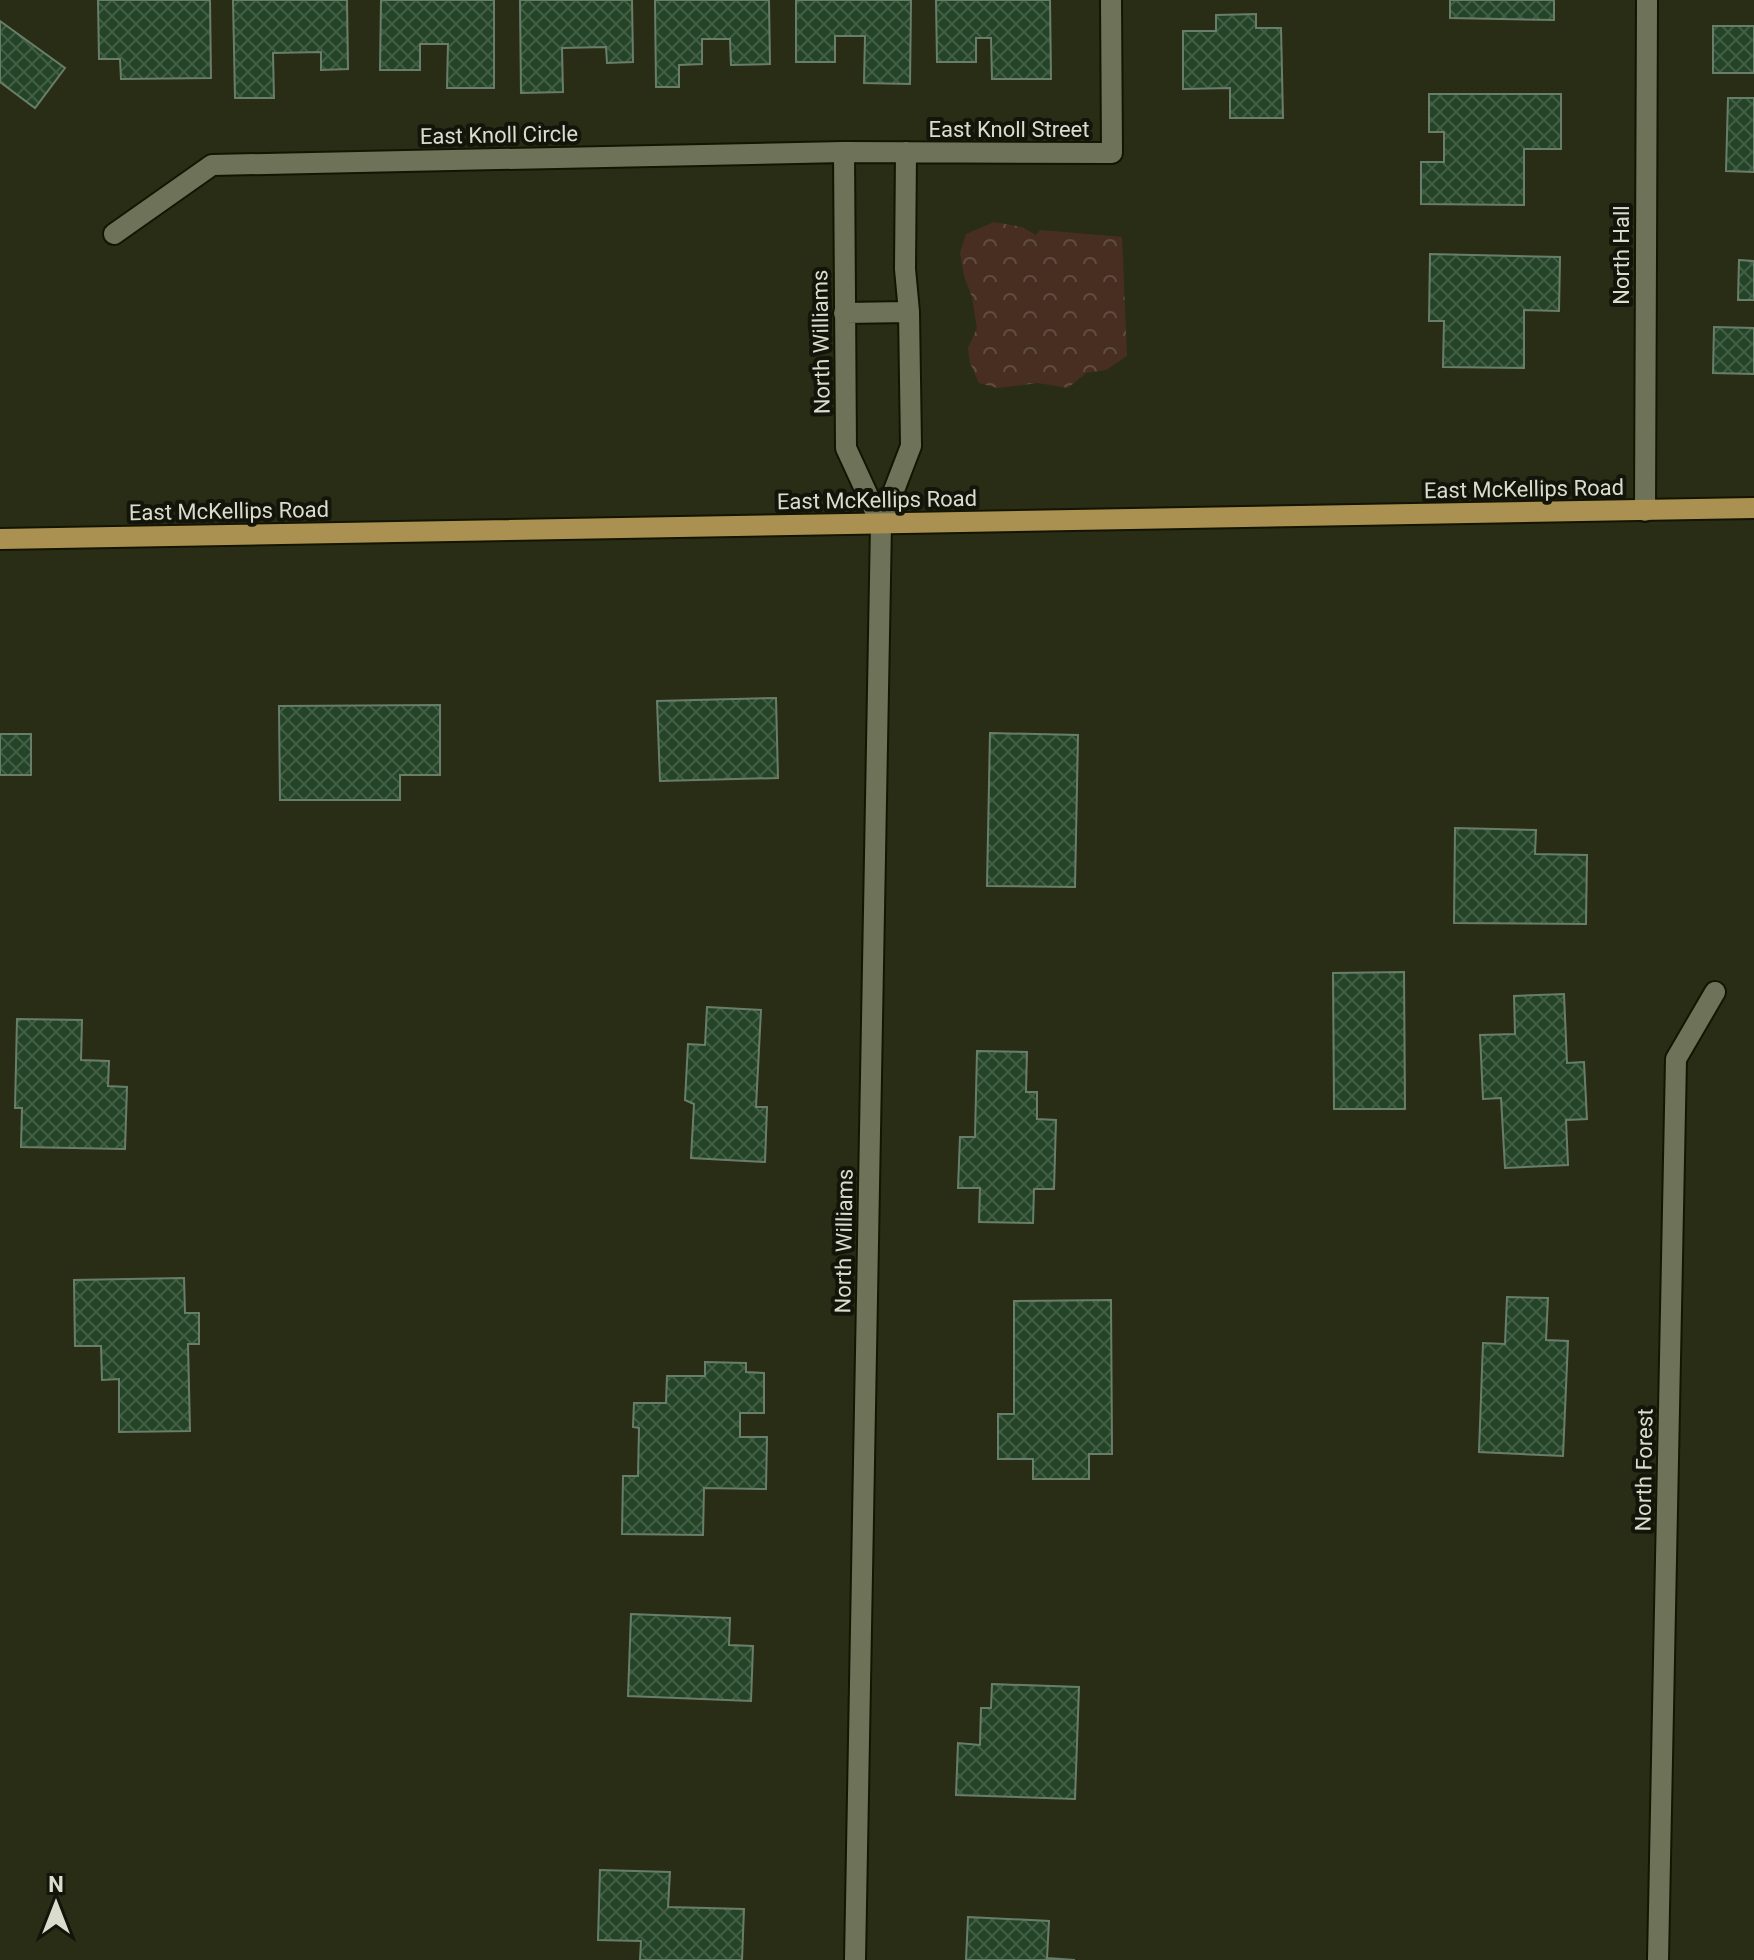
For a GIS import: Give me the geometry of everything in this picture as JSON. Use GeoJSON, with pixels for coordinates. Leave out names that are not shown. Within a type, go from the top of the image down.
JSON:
{"type":"FeatureCollection","features":[{"type":"Feature","properties":{"kind":"main road","name":"East McKellips Road"},"geometry":{"type":"LineString","coordinates":[[0,539],[1754,508]]}},
{"type":"Feature","properties":{"kind":"street","name":"East Knoll Street"},"geometry":{"type":"LineString","coordinates":[[906,152],[1112,153],[1111,0]]}},
{"type":"Feature","properties":{"kind":"street","name":"North Hall"},"geometry":{"type":"LineString","coordinates":[[1645,511],[1647,0]]}},
{"type":"Feature","properties":{"kind":"street","name":"North Williams"},"geometry":{"type":"LineString","coordinates":[[844,152],[846,448],[881,524]]}},
{"type":"Feature","properties":{"kind":"street","name":"East Knoll Circle"},"geometry":{"type":"LineString","coordinates":[[114,234],[212,165],[906,152]]}},
{"type":"Feature","properties":{"kind":"street","name":"North Williams"},"geometry":{"type":"LineString","coordinates":[[855,1960],[881,524],[911,446],[909,312],[905,269],[906,152]]}},
{"type":"Feature","properties":{"kind":"street"},"geometry":{"type":"LineString","coordinates":[[844,313],[909,312]]}},
{"type":"Feature","properties":{"kind":"street","name":"North Forest"},"geometry":{"type":"LineString","coordinates":[[1658,1960],[1676,1059],[1715,992]]}},
{"type":"Feature","properties":{"kind":"green space"},"geometry":{"type":"Polygon","coordinates":[[[994,222],[1022,227],[1036,235],[1040,230],[1122,237],[1127,356],[1106,370],[1086,373],[1068,388],[1038,383],[997,388],[979,383],[970,363],[968,348],[977,328],[960,253],[966,234],[994,222]]]}},
{"type":"Feature","properties":{"kind":"building"},"geometry":{"type":"Polygon","coordinates":[[[98,0],[210,0],[211,78],[121,79],[120,59],[99,59],[98,0]]]}},
{"type":"Feature","properties":{"kind":"building"},"geometry":{"type":"Polygon","coordinates":[[[233,0],[347,0],[348,69],[321,70],[321,52],[273,53],[274,98],[235,98],[233,0]]]}},
{"type":"Feature","properties":{"kind":"building"},"geometry":{"type":"Polygon","coordinates":[[[381,0],[494,0],[494,88],[447,88],[448,44],[420,44],[420,70],[380,70],[381,0]]]}},
{"type":"Feature","properties":{"kind":"building"},"geometry":{"type":"Polygon","coordinates":[[[520,0],[632,0],[633,62],[607,63],[606,47],[562,48],[563,92],[521,93],[520,0]]]}},
{"type":"Feature","properties":{"kind":"building"},"geometry":{"type":"Polygon","coordinates":[[[655,0],[769,0],[770,64],[731,65],[730,39],[702,39],[702,64],[679,65],[679,87],[656,87],[655,0]]]}},
{"type":"Feature","properties":{"kind":"building"},"geometry":{"type":"Polygon","coordinates":[[[796,0],[911,0],[910,84],[864,83],[865,36],[835,36],[835,62],[796,62],[796,0]]]}},
{"type":"Feature","properties":{"kind":"building"},"geometry":{"type":"Polygon","coordinates":[[[936,0],[1050,0],[1051,79],[992,79],[991,38],[976,38],[976,62],[937,62],[936,0]]]}},
{"type":"Feature","properties":{"kind":"building"},"geometry":{"type":"Polygon","coordinates":[[[1450,0],[1554,0],[1554,20],[1450,18],[1450,0]]]}},
{"type":"Feature","properties":{"kind":"building"},"geometry":{"type":"Polygon","coordinates":[[[1256,14],[1256,28],[1281,28],[1283,118],[1230,118],[1230,88],[1183,89],[1183,31],[1216,31],[1216,15],[1256,14]]]}},
{"type":"Feature","properties":{"kind":"building"},"geometry":{"type":"Polygon","coordinates":[[[0,21],[65,68],[35,108],[0,82],[0,21]]]}},
{"type":"Feature","properties":{"kind":"building"},"geometry":{"type":"Polygon","coordinates":[[[1713,26],[1754,26],[1754,73],[1713,73],[1713,26]]]}},
{"type":"Feature","properties":{"kind":"building"},"geometry":{"type":"Polygon","coordinates":[[[1429,94],[1561,94],[1561,149],[1524,149],[1524,205],[1421,204],[1421,162],[1444,162],[1444,132],[1429,132],[1429,94]]]}},
{"type":"Feature","properties":{"kind":"building"},"geometry":{"type":"Polygon","coordinates":[[[1728,98],[1754,98],[1754,172],[1726,171],[1728,98]]]}},
{"type":"Feature","properties":{"kind":"building"},"geometry":{"type":"Polygon","coordinates":[[[1430,254],[1560,257],[1559,311],[1524,310],[1524,368],[1443,367],[1444,321],[1429,321],[1430,254]]]}},
{"type":"Feature","properties":{"kind":"building"},"geometry":{"type":"Polygon","coordinates":[[[1739,260],[1754,261],[1754,300],[1738,300],[1739,260]]]}},
{"type":"Feature","properties":{"kind":"building"},"geometry":{"type":"Polygon","coordinates":[[[1714,327],[1754,328],[1754,374],[1713,373],[1714,327]]]}},
{"type":"Feature","properties":{"kind":"building"},"geometry":{"type":"Polygon","coordinates":[[[776,698],[778,778],[660,781],[657,701],[776,698]]]}},
{"type":"Feature","properties":{"kind":"building"},"geometry":{"type":"Polygon","coordinates":[[[440,705],[440,775],[400,775],[400,800],[280,800],[279,706],[440,705]]]}},
{"type":"Feature","properties":{"kind":"building"},"geometry":{"type":"Polygon","coordinates":[[[990,733],[1078,735],[1075,887],[987,886],[990,733]]]}},
{"type":"Feature","properties":{"kind":"building"},"geometry":{"type":"Polygon","coordinates":[[[0,734],[31,734],[31,775],[0,775],[0,734]]]}},
{"type":"Feature","properties":{"kind":"building"},"geometry":{"type":"Polygon","coordinates":[[[1455,828],[1536,830],[1535,854],[1587,855],[1586,924],[1454,923],[1455,828]]]}},
{"type":"Feature","properties":{"kind":"building"},"geometry":{"type":"Polygon","coordinates":[[[1404,972],[1405,1109],[1334,1109],[1333,973],[1404,972]]]}},
{"type":"Feature","properties":{"kind":"building"},"geometry":{"type":"Polygon","coordinates":[[[1564,994],[1567,1063],[1584,1062],[1587,1119],[1566,1120],[1568,1165],[1505,1168],[1501,1098],[1483,1099],[1480,1035],[1515,1034],[1514,996],[1564,994]]]}},
{"type":"Feature","properties":{"kind":"building"},"geometry":{"type":"Polygon","coordinates":[[[707,1007],[761,1010],[756,1107],[767,1107],[765,1162],[691,1158],[694,1104],[685,1100],[688,1044],[705,1045],[707,1007]]]}},
{"type":"Feature","properties":{"kind":"building"},"geometry":{"type":"Polygon","coordinates":[[[17,1019],[82,1020],[81,1060],[109,1061],[108,1086],[127,1087],[125,1149],[21,1147],[22,1108],[15,1108],[17,1019]]]}},
{"type":"Feature","properties":{"kind":"building"},"geometry":{"type":"Polygon","coordinates":[[[977,1051],[1027,1052],[1026,1092],[1037,1092],[1037,1119],[1056,1120],[1054,1189],[1034,1189],[1033,1223],[979,1222],[980,1188],[958,1188],[960,1137],[975,1137],[977,1051]]]}},
{"type":"Feature","properties":{"kind":"building"},"geometry":{"type":"Polygon","coordinates":[[[184,1278],[185,1313],[199,1313],[199,1344],[188,1344],[190,1431],[119,1432],[119,1379],[102,1380],[101,1346],[75,1346],[74,1280],[184,1278]]]}},
{"type":"Feature","properties":{"kind":"building"},"geometry":{"type":"Polygon","coordinates":[[[1507,1297],[1548,1298],[1546,1340],[1568,1341],[1563,1456],[1479,1452],[1483,1343],[1505,1344],[1507,1297]]]}},
{"type":"Feature","properties":{"kind":"building"},"geometry":{"type":"Polygon","coordinates":[[[1111,1300],[1112,1454],[1089,1454],[1089,1479],[1033,1479],[1033,1459],[998,1459],[998,1414],[1014,1414],[1014,1301],[1111,1300]]]}},
{"type":"Feature","properties":{"kind":"building"},"geometry":{"type":"Polygon","coordinates":[[[705,1362],[746,1363],[746,1372],[764,1373],[764,1413],[740,1413],[740,1437],[767,1437],[766,1489],[704,1488],[703,1535],[622,1534],[623,1476],[638,1476],[639,1428],[633,1427],[634,1403],[666,1403],[667,1376],[705,1376],[705,1362]]]}},
{"type":"Feature","properties":{"kind":"building"},"geometry":{"type":"Polygon","coordinates":[[[631,1614],[730,1618],[729,1645],[753,1646],[751,1701],[628,1696],[631,1614]]]}},
{"type":"Feature","properties":{"kind":"building"},"geometry":{"type":"Polygon","coordinates":[[[992,1684],[1079,1687],[1075,1799],[956,1795],[958,1743],[980,1745],[981,1708],[991,1708],[992,1684]]]}},
{"type":"Feature","properties":{"kind":"building"},"geometry":{"type":"Polygon","coordinates":[[[600,1870],[670,1872],[668,1907],[744,1909],[742,1960],[640,1960],[641,1941],[598,1940],[600,1870]]]}},
{"type":"Feature","properties":{"kind":"building"},"geometry":{"type":"Polygon","coordinates":[[[968,1917],[1049,1921],[1047,1958],[1075,1960],[966,1960],[968,1917]]]}}]}
